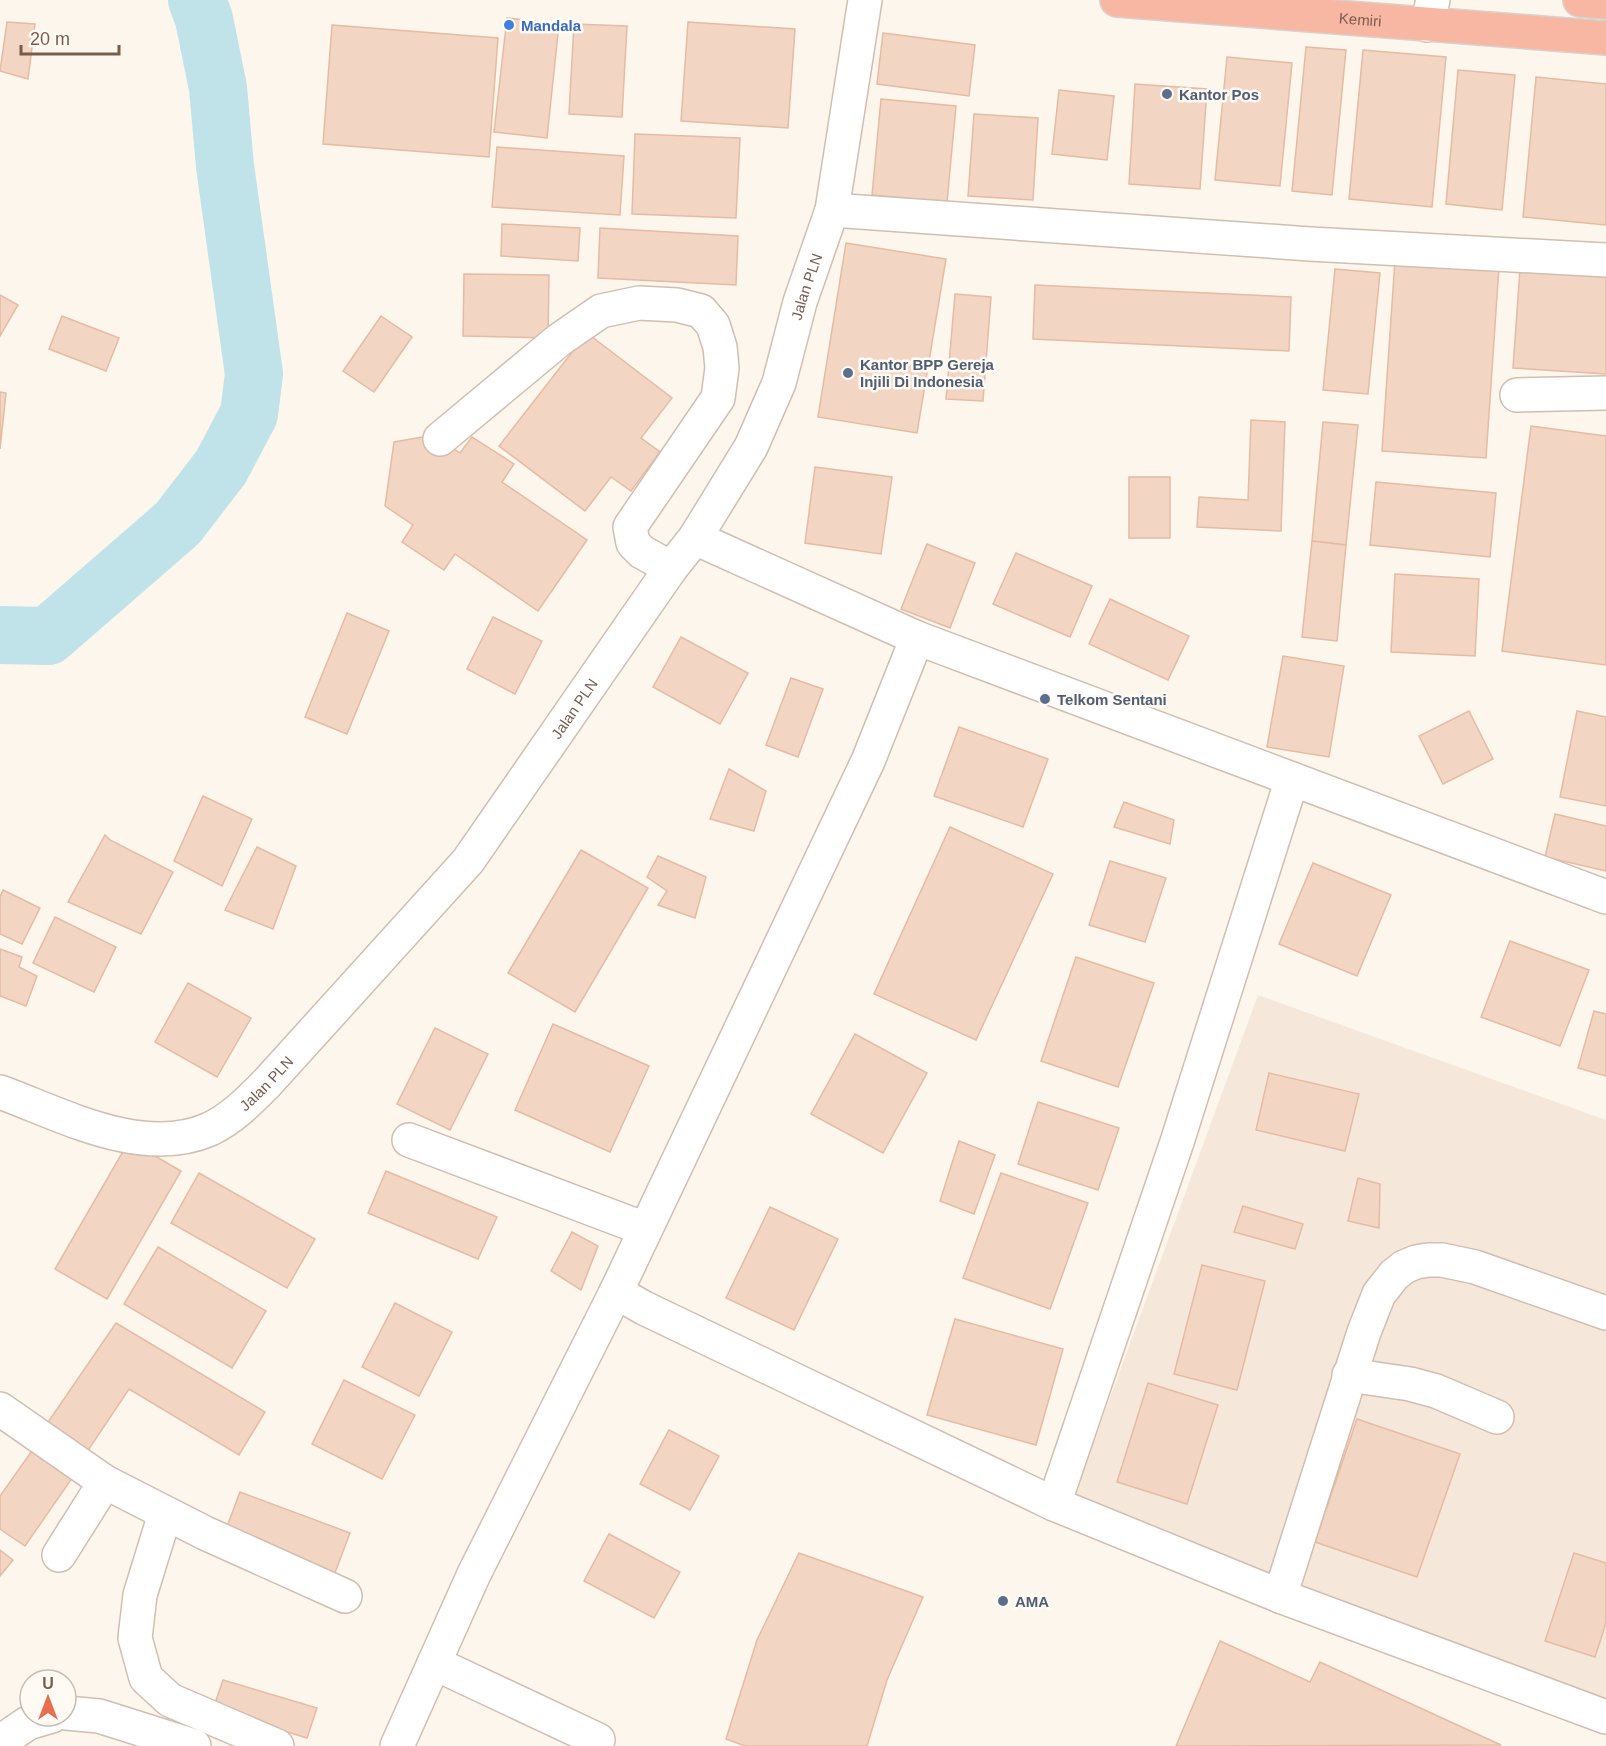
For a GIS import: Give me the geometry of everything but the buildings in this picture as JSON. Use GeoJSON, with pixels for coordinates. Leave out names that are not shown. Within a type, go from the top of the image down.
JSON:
{"type":"FeatureCollection","features":[{"type":"Feature","properties":{"kind":"highway","name":"Kemiri"},"geometry":{"type":"LineString","coordinates":[[1117,0],[1430,13],[1606,38]]}},
{"type":"Feature","properties":{"kind":"highway"},"geometry":{"type":"LineString","coordinates":[[1580,0],[1606,2]]}},
{"type":"Feature","properties":{"kind":"street","name":"Jalan PLN"},"geometry":{"type":"LineString","coordinates":[[0,1092],[115,1134],[139,1139],[171,1139],[210,1129],[235,1114],[267,1083],[468,861],[671,568],[695,538],[751,447],[779,383],[800,302],[832,210],[865,0]]}},
{"type":"Feature","properties":{"kind":"street"},"geometry":{"type":"LineString","coordinates":[[832,210],[1286,242],[1606,260]]}},
{"type":"Feature","properties":{"kind":"street"},"geometry":{"type":"LineString","coordinates":[[440,439],[559,340],[602,311],[639,303],[677,305],[701,311],[713,325],[720,347],[722,368],[718,398],[630,527],[633,543],[642,552],[671,568]]}},
{"type":"Feature","properties":{"kind":"street"},"geometry":{"type":"LineString","coordinates":[[1517,395],[1606,393]]}},
{"type":"Feature","properties":{"kind":"street"},"geometry":{"type":"LineString","coordinates":[[695,538],[917,638],[1606,897]]}},
{"type":"Feature","properties":{"kind":"street"},"geometry":{"type":"LineString","coordinates":[[397,1746],[474,1574],[616,1292],[868,761],[917,638]]}},
{"type":"Feature","properties":{"kind":"street"},"geometry":{"type":"LineString","coordinates":[[1054,1504],[1177,1142],[1292,779]]}},
{"type":"Feature","properties":{"kind":"street"},"geometry":{"type":"LineString","coordinates":[[409,1140],[645,1229]]}},
{"type":"Feature","properties":{"kind":"street"},"geometry":{"type":"LineString","coordinates":[[1280,1596],[1349,1375],[1379,1294],[1394,1275],[1404,1267],[1416,1262],[1442,1260],[1475,1267],[1606,1313]]}},
{"type":"Feature","properties":{"kind":"street"},"geometry":{"type":"LineString","coordinates":[[616,1292],[655,1313],[1054,1504],[1280,1596],[1606,1717]]}},
{"type":"Feature","properties":{"kind":"street"},"geometry":{"type":"LineString","coordinates":[[1349,1375],[1399,1382],[1436,1391],[1497,1417]]}},
{"type":"Feature","properties":{"kind":"street"},"geometry":{"type":"LineString","coordinates":[[0,1409],[105,1482],[165,1514],[345,1596]]}},
{"type":"Feature","properties":{"kind":"street"},"geometry":{"type":"LineString","coordinates":[[59,1556],[105,1482]]}},
{"type":"Feature","properties":{"kind":"street"},"geometry":{"type":"LineString","coordinates":[[165,1514],[140,1594],[135,1638],[146,1678],[170,1700],[277,1746]]}},
{"type":"Feature","properties":{"kind":"street"},"geometry":{"type":"LineString","coordinates":[[434,1663],[598,1740],[595,1746]]}},
{"type":"Feature","properties":{"kind":"street"},"geometry":{"type":"LineString","coordinates":[[78,1714],[99,1716],[194,1746]]}},
{"type":"Feature","properties":{"kind":"street"},"geometry":{"type":"LineString","coordinates":[[0,1742],[21,1728]]}},
{"type":"Feature","properties":{"kind":"shaded area"},"geometry":{"type":"Polygon","coordinates":[[[1258,995],[1606,1120],[1606,1708],[1074,1496],[1258,995]]]}},
{"type":"Feature","properties":{"kind":"waterway"},"geometry":{"type":"LineString","coordinates":[[0,635],[48,636],[178,523],[221,467],[249,414],[254,374],[225,166],[218,88],[204,19],[197,0]]}},
{"type":"Feature","properties":{"kind":"place","name":"Mandala"},"geometry":{"type":"Point","coordinates":[509,25]}},
{"type":"Feature","properties":{"kind":"place","name":"Kantor Pos"},"geometry":{"type":"Point","coordinates":[1167,94]}},
{"type":"Feature","properties":{"kind":"place","name":"Kantor BPP Gereja Injili Di Indonesia"},"geometry":{"type":"Point","coordinates":[848,373]}},
{"type":"Feature","properties":{"kind":"place","name":"Telkom Sentani"},"geometry":{"type":"Point","coordinates":[1045,699]}},
{"type":"Feature","properties":{"kind":"place","name":"AMA"},"geometry":{"type":"Point","coordinates":[1003,1601]}}]}
